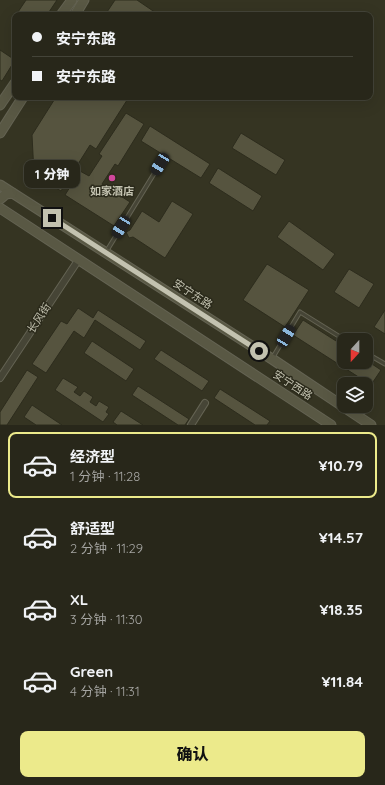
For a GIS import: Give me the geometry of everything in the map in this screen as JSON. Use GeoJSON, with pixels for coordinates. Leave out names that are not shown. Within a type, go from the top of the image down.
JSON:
{"type":"FeatureCollection","features":[{"type":"Feature","properties":{"kind":"main road"},"geometry":{"type":"LineString","coordinates":[[64,12],[72,0]]}},
{"type":"Feature","properties":{"kind":"main road"},"geometry":{"type":"LineString","coordinates":[[76,12],[84,0]]}},
{"type":"Feature","properties":{"kind":"main road"},"geometry":{"type":"LineString","coordinates":[[0,106],[12,88]]}},
{"type":"Feature","properties":{"kind":"main road"},"geometry":{"type":"LineString","coordinates":[[0,133],[21,100]]}},
{"type":"Feature","properties":{"kind":"main road","name":"安宁东路"},"geometry":{"type":"LineString","coordinates":[[0,185],[272,359],[371,425]]}},
{"type":"Feature","properties":{"kind":"main road"},"geometry":{"type":"LineString","coordinates":[[0,206],[6,194],[12,193]]}},
{"type":"Feature","properties":{"kind":"main road","name":"安宁西路"},"geometry":{"type":"LineString","coordinates":[[0,206],[331,425]]}},
{"type":"Feature","properties":{"kind":"street","name":"长风街"},"geometry":{"type":"LineString","coordinates":[[0,378],[79,259]]}},
{"type":"Feature","properties":{"kind":"street"},"geometry":{"type":"LineString","coordinates":[[191,425],[205,403]]}},
{"type":"Feature","properties":{"kind":"lane"},"geometry":{"type":"LineString","coordinates":[[106,252],[160,164]]}},
{"type":"Feature","properties":{"kind":"lane"},"geometry":{"type":"LineString","coordinates":[[272,359],[300,312],[337,335]]}},
{"type":"Feature","properties":{"kind":"lane"},"geometry":{"type":"LineString","coordinates":[[373,357],[385,364]]}},
{"type":"Feature","properties":{"kind":"building"},"geometry":{"type":"Polygon","coordinates":[[[26,0],[57,0],[49,12],[18,12],[26,0]]]}},
{"type":"Feature","properties":{"kind":"building"},"geometry":{"type":"Polygon","coordinates":[[[115,0],[137,0],[155,12],[107,12],[115,0]]]}},
{"type":"Feature","properties":{"kind":"building"},"geometry":{"type":"Polygon","coordinates":[[[0,50],[12,58],[12,65],[2,81],[0,80],[0,50]]]}},
{"type":"Feature","properties":{"kind":"building"},"geometry":{"type":"Polygon","coordinates":[[[54,100],[127,100],[96,149],[90,145],[61,191],[34,174],[32,135],[54,100]]]}},
{"type":"Feature","properties":{"kind":"building"},"geometry":{"type":"Polygon","coordinates":[[[126,113],[144,124],[118,166],[115,164],[102,184],[130,202],[114,226],[65,195],[80,171],[89,176],[102,156],[99,154],[126,113]]]}},
{"type":"Feature","properties":{"kind":"building"},"geometry":{"type":"Polygon","coordinates":[[[150,126],[210,164],[201,178],[141,141],[150,126]]]}},
{"type":"Feature","properties":{"kind":"building"},"geometry":{"type":"Polygon","coordinates":[[[241,133],[285,160],[276,175],[232,148],[241,133]]]}},
{"type":"Feature","properties":{"kind":"building"},"geometry":{"type":"Polygon","coordinates":[[[218,168],[262,196],[253,211],[209,183],[218,168]]]}},
{"type":"Feature","properties":{"kind":"building"},"geometry":{"type":"Polygon","coordinates":[[[172,201],[193,214],[165,258],[133,237],[129,238],[126,232],[130,230],[142,211],[159,222],[172,201]]]}},
{"type":"Feature","properties":{"kind":"building"},"geometry":{"type":"Polygon","coordinates":[[[289,221],[335,254],[323,270],[277,237],[289,221]]]}},
{"type":"Feature","properties":{"kind":"building"},"geometry":{"type":"Polygon","coordinates":[[[267,264],[309,290],[285,327],[243,300],[267,264]]]}},
{"type":"Feature","properties":{"kind":"building"},"geometry":{"type":"Polygon","coordinates":[[[349,269],[374,284],[359,308],[334,292],[349,269]]]}},
{"type":"Feature","properties":{"kind":"building"},"geometry":{"type":"Polygon","coordinates":[[[78,308],[93,318],[98,310],[146,341],[140,350],[95,320],[84,338],[74,331],[46,373],[32,364],[61,321],[67,324],[78,308]]]}},
{"type":"Feature","properties":{"kind":"building"},"geometry":{"type":"Polygon","coordinates":[[[385,310],[385,334],[374,327],[385,310]]]}},
{"type":"Feature","properties":{"kind":"building"},"geometry":{"type":"Polygon","coordinates":[[[303,320],[337,342],[337,363],[293,335],[303,320]]]}},
{"type":"Feature","properties":{"kind":"building"},"geometry":{"type":"Polygon","coordinates":[[[92,341],[134,369],[126,381],[84,353],[92,341]]]}},
{"type":"Feature","properties":{"kind":"building"},"geometry":{"type":"Polygon","coordinates":[[[161,350],[209,381],[202,391],[154,359],[161,350]]]}},
{"type":"Feature","properties":{"kind":"building"},"geometry":{"type":"Polygon","coordinates":[[[373,365],[381,370],[373,382],[373,377],[359,377],[346,369],[373,369],[373,365]]]}},
{"type":"Feature","properties":{"kind":"building"},"geometry":{"type":"Polygon","coordinates":[[[27,370],[38,377],[7,425],[0,425],[0,412],[27,370]]]}},
{"type":"Feature","properties":{"kind":"building"},"geometry":{"type":"Polygon","coordinates":[[[63,378],[78,387],[74,392],[80,396],[84,391],[93,397],[90,402],[96,406],[99,401],[109,407],[106,412],[109,414],[103,422],[55,390],[63,378]]]}},
{"type":"Feature","properties":{"kind":"building"},"geometry":{"type":"Polygon","coordinates":[[[138,386],[189,419],[185,425],[178,425],[132,395],[138,386]]]}},
{"type":"Feature","properties":{"kind":"building"},"geometry":{"type":"Polygon","coordinates":[[[220,389],[270,421],[267,425],[255,425],[214,398],[220,389]]]}},
{"type":"Feature","properties":{"kind":"building"},"geometry":{"type":"Polygon","coordinates":[[[32,405],[62,425],[36,425],[24,417],[32,405]]]}},
{"type":"Feature","properties":{"kind":"building"},"geometry":{"type":"Polygon","coordinates":[[[121,411],[143,425],[117,425],[113,422],[121,411]]]}},
{"type":"Feature","properties":{"kind":"place","name":"如家酒店"},"geometry":{"type":"Point","coordinates":[112,178]}},
{"type":"Feature","properties":{"kind":"route"},"geometry":{"type":"LineString","coordinates":[[52,218],[259,351]]}}]}
